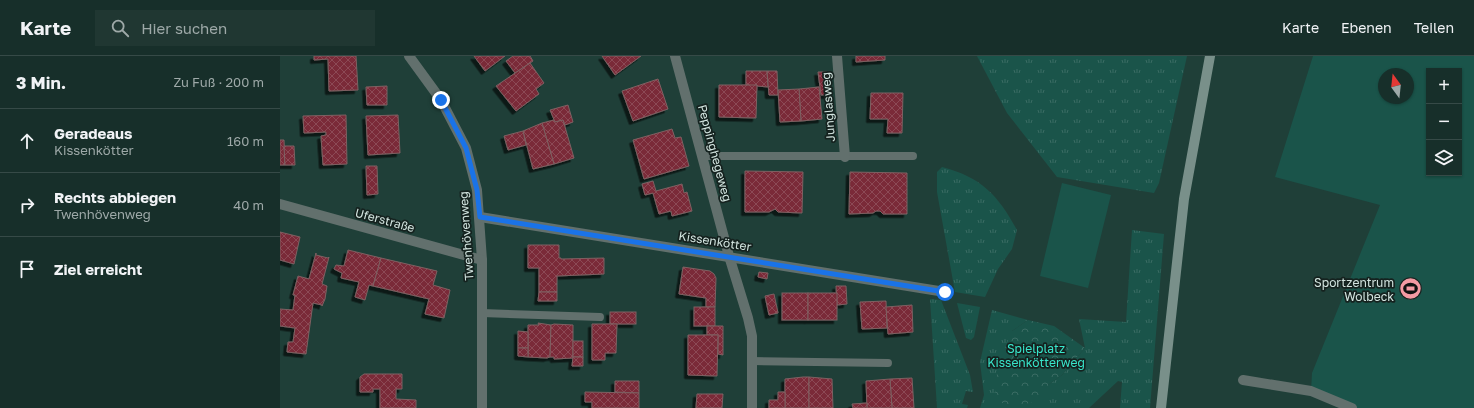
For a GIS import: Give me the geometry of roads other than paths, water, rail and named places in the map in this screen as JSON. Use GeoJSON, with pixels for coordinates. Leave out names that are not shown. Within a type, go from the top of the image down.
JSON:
{"type":"FeatureCollection","features":[{"type":"Feature","properties":{"kind":"main road"},"geometry":{"type":"LineString","coordinates":[[1161,408],[1184,199],[1210,56]]}},
{"type":"Feature","properties":{"kind":"street","name":"Twenhövenweg"},"geometry":{"type":"LineString","coordinates":[[409,56],[441,100],[466,148],[477,190],[482,260],[482,408]]}},
{"type":"Feature","properties":{"kind":"street","name":"Peppinghegeweg"},"geometry":{"type":"LineString","coordinates":[[675,56],[752,336],[752,408]]}},
{"type":"Feature","properties":{"kind":"street","name":"Junglasweg"},"geometry":{"type":"LineString","coordinates":[[838,56],[845,157]]}},
{"type":"Feature","properties":{"kind":"street","name":"Uferstraße"},"geometry":{"type":"LineString","coordinates":[[280,204],[482,260]]}},
{"type":"Feature","properties":{"kind":"street","name":"Kissenkötter"},"geometry":{"type":"LineString","coordinates":[[480,217],[945,292]]}},
{"type":"Feature","properties":{"kind":"street"},"geometry":{"type":"LineString","coordinates":[[1243,380],[1311,391],[1352,408]]}},
{"type":"Feature","properties":{"kind":"lane"},"geometry":{"type":"LineString","coordinates":[[703,156],[913,156]]}},
{"type":"Feature","properties":{"kind":"lane"},"geometry":{"type":"LineString","coordinates":[[482,313],[600,317]]}},
{"type":"Feature","properties":{"kind":"lane"},"geometry":{"type":"LineString","coordinates":[[752,362],[888,363]]}},
{"type":"Feature","properties":{"kind":"place","name":"Sportzentrum Wolbeck"},"geometry":{"type":"Point","coordinates":[1410,289]}},
{"type":"Feature","properties":{"kind":"park label","name":"Spielplatz Kissenkötterweg"},"geometry":{"type":"Point","coordinates":[1036,355]}}]}
